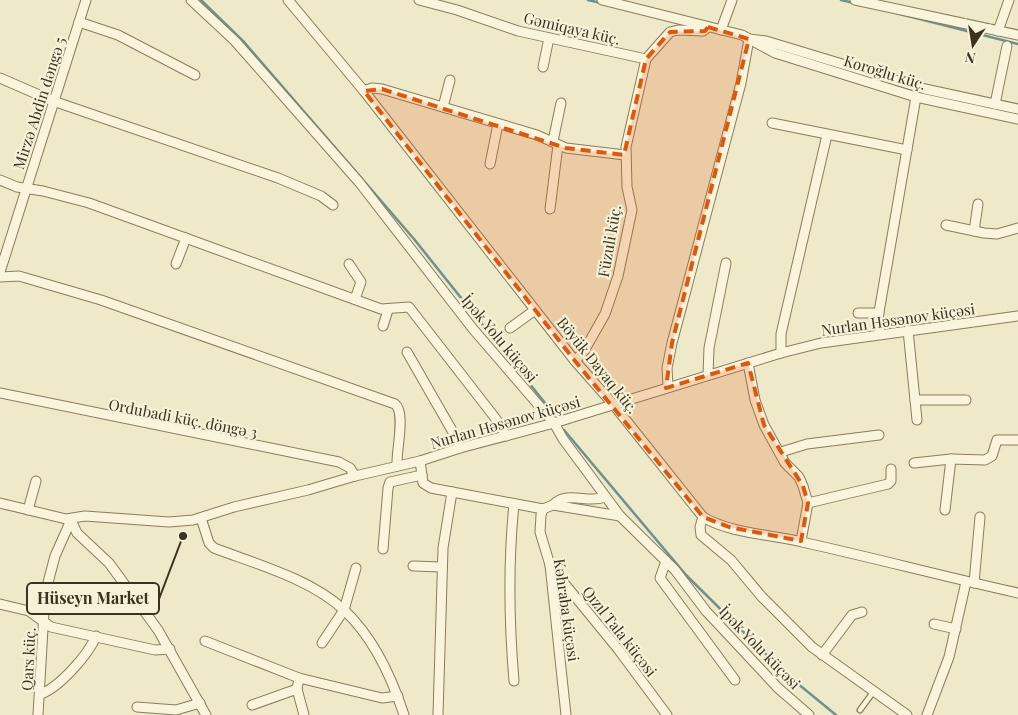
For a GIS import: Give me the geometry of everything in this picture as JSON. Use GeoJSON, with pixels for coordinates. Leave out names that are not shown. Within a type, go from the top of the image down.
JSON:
{"type":"FeatureCollection","features":[{"type":"Feature","properties":{"kind":"street","name":"Mirzə Abdin dəngə 5"},"geometry":{"type":"LineString","coordinates":[[0,272],[86,0]]}},
{"type":"Feature","properties":{"kind":"street","name":"İpək Yolu küçəsi"},"geometry":{"type":"LineString","coordinates":[[191,0],[235,41],[359,182],[473,329],[554,424],[620,516],[666,561],[706,611],[771,681],[809,715]]}},
{"type":"Feature","properties":{"kind":"street","name":"Böyük Dayaq küç."},"geometry":{"type":"LineString","coordinates":[[288,0],[364,91],[575,361],[613,404],[703,517]]}},
{"type":"Feature","properties":{"kind":"street","name":"Gəmiqaya küç."},"geometry":{"type":"LineString","coordinates":[[419,0],[549,38],[646,58]]}},
{"type":"Feature","properties":{"kind":"street","name":"Koroğlu küç."},"geometry":{"type":"LineString","coordinates":[[602,0],[749,38],[766,40],[925,89],[1018,109]]}},
{"type":"Feature","properties":{"kind":"street"},"geometry":{"type":"LineString","coordinates":[[721,30],[732,0]]}},
{"type":"Feature","properties":{"kind":"street"},"geometry":{"type":"LineString","coordinates":[[855,0],[1018,36]]}},
{"type":"Feature","properties":{"kind":"street"},"geometry":{"type":"LineString","coordinates":[[998,31],[1009,0]]}},
{"type":"Feature","properties":{"kind":"street"},"geometry":{"type":"LineString","coordinates":[[79,22],[118,35],[195,75]]}},
{"type":"Feature","properties":{"kind":"street"},"geometry":{"type":"LineString","coordinates":[[646,58],[670,32],[678,30],[703,31],[708,27]]}},
{"type":"Feature","properties":{"kind":"street"},"geometry":{"type":"LineString","coordinates":[[543,67],[549,38]]}},
{"type":"Feature","properties":{"kind":"street"},"geometry":{"type":"LineString","coordinates":[[668,387],[667,368],[672,344],[741,82],[749,38]]}},
{"type":"Feature","properties":{"kind":"street","name":"Koroğlu küç."},"geometry":{"type":"LineString","coordinates":[[749,38],[775,53],[916,97],[1018,119]]}},
{"type":"Feature","properties":{"kind":"street"},"geometry":{"type":"LineString","coordinates":[[995,104],[1007,46]]}},
{"type":"Feature","properties":{"kind":"street","name":"Füzuli küç."},"geometry":{"type":"LineString","coordinates":[[575,361],[584,351],[605,314],[618,276],[632,210],[627,187],[625,155],[646,58]]}},
{"type":"Feature","properties":{"kind":"street"},"geometry":{"type":"LineString","coordinates":[[0,78],[53,101],[278,178],[321,196],[333,205]]}},
{"type":"Feature","properties":{"kind":"street"},"geometry":{"type":"LineString","coordinates":[[443,107],[450,80]]}},
{"type":"Feature","properties":{"kind":"street"},"geometry":{"type":"LineString","coordinates":[[364,91],[372,88],[382,89],[498,124],[575,150],[625,155]]}},
{"type":"Feature","properties":{"kind":"street"},"geometry":{"type":"LineString","coordinates":[[880,333],[879,313],[916,97]]}},
{"type":"Feature","properties":{"kind":"street"},"geometry":{"type":"LineString","coordinates":[[550,209],[555,143],[561,104]]}},
{"type":"Feature","properties":{"kind":"street"},"geometry":{"type":"LineString","coordinates":[[772,123],[907,150]]}},
{"type":"Feature","properties":{"kind":"street"},"geometry":{"type":"LineString","coordinates":[[490,164],[498,124]]}},
{"type":"Feature","properties":{"kind":"street"},"geometry":{"type":"LineString","coordinates":[[780,353],[780,334],[827,135]]}},
{"type":"Feature","properties":{"kind":"street"},"geometry":{"type":"LineString","coordinates":[[0,180],[89,203],[388,310],[405,306],[412,308],[426,330],[496,419],[506,436]]}},
{"type":"Feature","properties":{"kind":"street"},"geometry":{"type":"LineString","coordinates":[[974,232],[978,204]]}},
{"type":"Feature","properties":{"kind":"street"},"geometry":{"type":"LineString","coordinates":[[946,225],[974,232],[997,234],[1018,228]]}},
{"type":"Feature","properties":{"kind":"street"},"geometry":{"type":"LineString","coordinates":[[176,264],[186,238]]}},
{"type":"Feature","properties":{"kind":"street"},"geometry":{"type":"LineString","coordinates":[[708,375],[709,348],[726,263]]}},
{"type":"Feature","properties":{"kind":"street"},"geometry":{"type":"LineString","coordinates":[[349,264],[361,282],[355,299]]}},
{"type":"Feature","properties":{"kind":"street"},"geometry":{"type":"LineString","coordinates":[[0,277],[19,276],[101,300],[395,404],[400,408],[402,415],[396,453],[397,466]]}},
{"type":"Feature","properties":{"kind":"street"},"geometry":{"type":"LineString","coordinates":[[383,326],[388,310]]}},
{"type":"Feature","properties":{"kind":"street"},"geometry":{"type":"LineString","coordinates":[[510,328],[535,310]]}},
{"type":"Feature","properties":{"kind":"street"},"geometry":{"type":"LineString","coordinates":[[858,313],[879,313]]}},
{"type":"Feature","properties":{"kind":"street","name":"Nurlan Həsənov küçəsi"},"geometry":{"type":"LineString","coordinates":[[0,503],[70,520],[86,516],[169,522],[201,518],[234,506],[420,462],[460,448],[554,424],[780,353],[840,339],[1018,316]]}},
{"type":"Feature","properties":{"kind":"street"},"geometry":{"type":"LineString","coordinates":[[908,330],[917,420]]}},
{"type":"Feature","properties":{"kind":"street"},"geometry":{"type":"LineString","coordinates":[[408,352],[460,448]]}},
{"type":"Feature","properties":{"kind":"street"},"geometry":{"type":"LineString","coordinates":[[748,363],[760,415],[788,468],[799,477],[808,504],[801,541]]}},
{"type":"Feature","properties":{"kind":"street","name":"Ordubadi küç. döngə 3"},"geometry":{"type":"LineString","coordinates":[[0,393],[150,426],[339,462],[350,468],[355,476]]}},
{"type":"Feature","properties":{"kind":"street"},"geometry":{"type":"LineString","coordinates":[[915,400],[966,400]]}},
{"type":"Feature","properties":{"kind":"street"},"geometry":{"type":"LineString","coordinates":[[781,452],[807,444],[880,435]]}},
{"type":"Feature","properties":{"kind":"street"},"geometry":{"type":"LineString","coordinates":[[914,464],[951,459],[985,460],[992,456],[997,440],[1018,440]]}},
{"type":"Feature","properties":{"kind":"street"},"geometry":{"type":"LineString","coordinates":[[945,510],[951,459]]}},
{"type":"Feature","properties":{"kind":"street"},"geometry":{"type":"LineString","coordinates":[[420,462],[426,486],[514,504],[543,509],[566,498],[592,501],[605,497]]}},
{"type":"Feature","properties":{"kind":"street"},"geometry":{"type":"LineString","coordinates":[[808,504],[888,484],[891,481],[892,469]]}},
{"type":"Feature","properties":{"kind":"street"},"geometry":{"type":"LineString","coordinates":[[383,549],[390,482],[422,475]]}},
{"type":"Feature","properties":{"kind":"street"},"geometry":{"type":"LineString","coordinates":[[28,510],[36,481]]}},
{"type":"Feature","properties":{"kind":"street"},"geometry":{"type":"LineString","coordinates":[[438,715],[442,567],[452,492]]}},
{"type":"Feature","properties":{"kind":"street"},"geometry":{"type":"LineString","coordinates":[[514,504],[510,540],[509,622],[514,682]]}},
{"type":"Feature","properties":{"kind":"street"},"geometry":{"type":"LineString","coordinates":[[553,505],[620,516]]}},
{"type":"Feature","properties":{"kind":"street","name":"Kəhraba küçəsi"},"geometry":{"type":"LineString","coordinates":[[543,509],[540,532],[550,565],[566,715]]}},
{"type":"Feature","properties":{"kind":"street"},"geometry":{"type":"LineString","coordinates":[[907,715],[801,638],[762,597],[731,560],[705,540],[700,531],[703,517],[729,528],[801,541],[1018,593]]}},
{"type":"Feature","properties":{"kind":"street"},"geometry":{"type":"LineString","coordinates":[[927,715],[946,668],[970,582],[980,517]]}},
{"type":"Feature","properties":{"kind":"street"},"geometry":{"type":"LineString","coordinates":[[201,518],[209,543],[214,548],[279,572],[321,593],[344,610],[361,629],[376,653],[398,696],[404,715]]}},
{"type":"Feature","properties":{"kind":"street"},"geometry":{"type":"LineString","coordinates":[[70,520],[77,533],[109,563],[170,648],[206,715]]}},
{"type":"Feature","properties":{"kind":"street","name":"Qars küç."},"geometry":{"type":"LineString","coordinates":[[38,715],[43,621],[50,573],[70,520]]}},
{"type":"Feature","properties":{"kind":"street"},"geometry":{"type":"LineString","coordinates":[[666,561],[660,571],[660,578],[735,680]]}},
{"type":"Feature","properties":{"kind":"street","name":"Qızıl Tala küçəsi"},"geometry":{"type":"LineString","coordinates":[[550,565],[667,715]]}},
{"type":"Feature","properties":{"kind":"street"},"geometry":{"type":"LineString","coordinates":[[413,566],[442,567]]}},
{"type":"Feature","properties":{"kind":"street"},"geometry":{"type":"LineString","coordinates":[[322,644],[344,610],[356,568]]}},
{"type":"Feature","properties":{"kind":"street"},"geometry":{"type":"LineString","coordinates":[[0,605],[29,611],[43,621],[60,629],[156,650],[170,648]]}},
{"type":"Feature","properties":{"kind":"street"},"geometry":{"type":"LineString","coordinates":[[822,655],[852,615],[862,612]]}},
{"type":"Feature","properties":{"kind":"street"},"geometry":{"type":"LineString","coordinates":[[934,624],[956,629]]}},
{"type":"Feature","properties":{"kind":"street"},"geometry":{"type":"LineString","coordinates":[[40,694],[53,689],[90,649],[96,636]]}},
{"type":"Feature","properties":{"kind":"street"},"geometry":{"type":"LineString","coordinates":[[205,641],[299,678],[382,698],[398,696]]}},
{"type":"Feature","properties":{"kind":"street"},"geometry":{"type":"LineString","coordinates":[[299,678],[297,689],[304,715]]}},
{"type":"Feature","properties":{"kind":"street"},"geometry":{"type":"LineString","coordinates":[[252,705],[297,689]]}},
{"type":"Feature","properties":{"kind":"street"},"geometry":{"type":"LineString","coordinates":[[137,706],[176,710],[200,703]]}},
{"type":"Feature","properties":{"kind":"lane"},"geometry":{"type":"LineString","coordinates":[[860,710],[874,691]]}},
{"type":"Feature","properties":{"kind":"highlighted area"},"geometry":{"type":"Polygon","coordinates":[[[708,27],[749,39],[672,343],[666,388],[748,363],[764,425],[803,486],[808,503],[801,541],[729,527],[703,517],[575,361],[364,91],[382,89],[566,148],[624,155],[646,59],[670,32],[705,31],[708,27]]]}},
{"type":"Feature","properties":{"kind":"waterway"},"geometry":{"type":"LineString","coordinates":[[201,0],[244,42],[414,239],[553,413]]}},
{"type":"Feature","properties":{"kind":"waterway"},"geometry":{"type":"LineString","coordinates":[[588,0],[601,3]]}},
{"type":"Feature","properties":{"kind":"waterway"},"geometry":{"type":"LineString","coordinates":[[841,0],[854,3]]}},
{"type":"Feature","properties":{"kind":"waterway"},"geometry":{"type":"LineString","coordinates":[[896,13],[1018,44]]}},
{"type":"Feature","properties":{"kind":"waterway"},"geometry":{"type":"LineString","coordinates":[[815,60],[911,91],[1018,114]]}},
{"type":"Feature","properties":{"kind":"waterway"},"geometry":{"type":"LineString","coordinates":[[564,430],[686,575],[786,674],[836,715]]}},
{"type":"Feature","properties":{"kind":"place","name":"Hüseyn Market"},"geometry":{"type":"Point","coordinates":[183,536]}}]}
